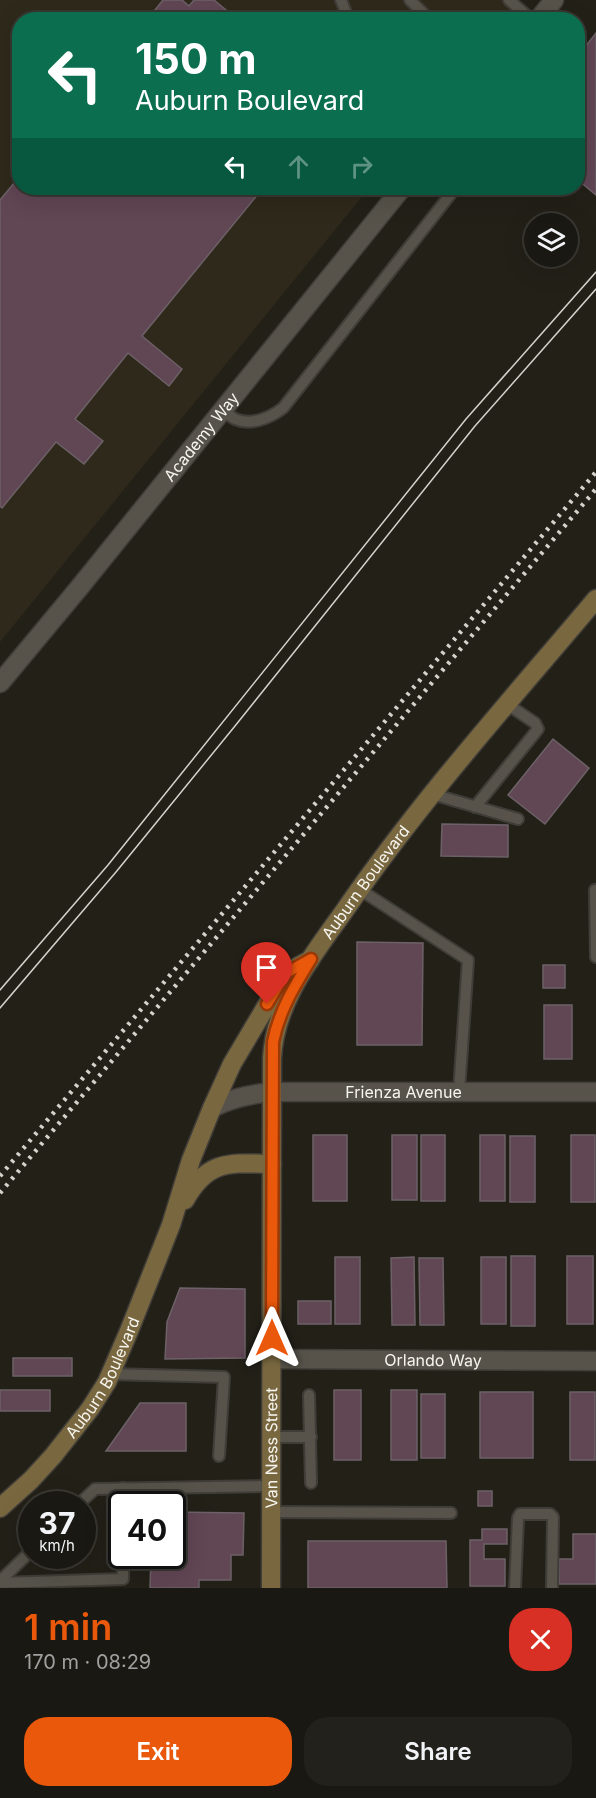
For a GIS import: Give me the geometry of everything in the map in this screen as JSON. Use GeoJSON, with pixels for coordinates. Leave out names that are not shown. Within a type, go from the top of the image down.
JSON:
{"type":"FeatureCollection","features":[{"type":"Feature","properties":{"kind":"street"},"geometry":{"type":"LineString","coordinates":[[544,12],[554,0]]}},
{"type":"Feature","properties":{"kind":"street","name":"Academy Way"},"geometry":{"type":"LineString","coordinates":[[0,683],[396,195]]}},
{"type":"Feature","properties":{"kind":"street","name":"Auburn Boulevard"},"geometry":{"type":"LineString","coordinates":[[0,1508],[54,1456],[90,1409],[110,1374],[171,1225],[191,1160],[212,1108],[246,1038],[286,973],[311,959],[359,889],[432,794],[596,599]]}},
{"type":"Feature","properties":{"kind":"street","name":"Van Ness Street"},"geometry":{"type":"LineString","coordinates":[[271,1588],[273,1050],[276,1029],[286,1003],[311,959]]}},
{"type":"Feature","properties":{"kind":"street","name":"Frienza Avenue"},"geometry":{"type":"LineString","coordinates":[[212,1108],[237,1097],[272,1092],[596,1092]]}},
{"type":"Feature","properties":{"kind":"street","name":"Auburn Boulevard"},"geometry":{"type":"LineString","coordinates":[[171,1225],[194,1185],[207,1172],[225,1165],[272,1164]]}},
{"type":"Feature","properties":{"kind":"street","name":"Orlando Way"},"geometry":{"type":"LineString","coordinates":[[272,1359],[596,1361]]}},
{"type":"Feature","properties":{"kind":"lane"},"geometry":{"type":"LineString","coordinates":[[410,0],[422,12]]}},
{"type":"Feature","properties":{"kind":"lane"},"geometry":{"type":"LineString","coordinates":[[509,0],[523,12]]}},
{"type":"Feature","properties":{"kind":"lane"},"geometry":{"type":"LineString","coordinates":[[222,410],[236,420],[255,421],[272,416],[283,408],[450,195]]}},
{"type":"Feature","properties":{"kind":"lane"},"geometry":{"type":"LineString","coordinates":[[475,807],[538,729],[535,723],[507,704]]}},
{"type":"Feature","properties":{"kind":"lane"},"geometry":{"type":"LineString","coordinates":[[432,794],[518,819]]}},
{"type":"Feature","properties":{"kind":"lane"},"geometry":{"type":"LineString","coordinates":[[359,889],[468,960],[459,1092]]}},
{"type":"Feature","properties":{"kind":"lane"},"geometry":{"type":"LineString","coordinates":[[595,890],[596,957]]}},
{"type":"Feature","properties":{"kind":"lane"},"geometry":{"type":"LineString","coordinates":[[110,1374],[224,1377],[219,1456]]}},
{"type":"Feature","properties":{"kind":"lane"},"geometry":{"type":"LineString","coordinates":[[309,1395],[311,1484]]}},
{"type":"Feature","properties":{"kind":"lane"},"geometry":{"type":"LineString","coordinates":[[271,1437],[311,1437]]}},
{"type":"Feature","properties":{"kind":"lane"},"geometry":{"type":"LineString","coordinates":[[93,1491],[123,1488],[271,1485]]}},
{"type":"Feature","properties":{"kind":"lane"},"geometry":{"type":"LineString","coordinates":[[271,1512],[451,1513]]}},
{"type":"Feature","properties":{"kind":"lane"},"geometry":{"type":"LineString","coordinates":[[515,1588],[520,1514],[550,1514],[554,1517],[552,1588]]}},
{"type":"Feature","properties":{"kind":"lane"},"geometry":{"type":"LineString","coordinates":[[0,1582],[18,1564]]}},
{"type":"Feature","properties":{"kind":"lane"},"geometry":{"type":"LineString","coordinates":[[0,1582],[123,1579],[123,1569]]}},
{"type":"Feature","properties":{"kind":"shaded area"},"geometry":{"type":"Polygon","coordinates":[[[0,0],[520,0],[511,12],[12,12],[12,195],[363,195],[0,642],[0,0]]]}},
{"type":"Feature","properties":{"kind":"building"},"geometry":{"type":"Polygon","coordinates":[[[163,0],[182,0],[189,6],[194,0],[214,0],[228,12],[153,12],[163,0]]]}},
{"type":"Feature","properties":{"kind":"building"},"geometry":{"type":"Polygon","coordinates":[[[596,33],[596,195],[585,186],[585,47],[596,33]]]}},
{"type":"Feature","properties":{"kind":"building"},"geometry":{"type":"Polygon","coordinates":[[[12,186],[12,195],[257,195],[142,336],[182,369],[169,386],[128,353],[75,419],[103,441],[84,464],[56,442],[2,508],[0,506],[0,200],[12,186]]]}},
{"type":"Feature","properties":{"kind":"building"},"geometry":{"type":"Polygon","coordinates":[[[553,739],[589,768],[545,824],[508,795],[553,739]]]}},
{"type":"Feature","properties":{"kind":"building"},"geometry":{"type":"Polygon","coordinates":[[[442,824],[508,825],[508,857],[441,856],[442,824]]]}},
{"type":"Feature","properties":{"kind":"building"},"geometry":{"type":"Polygon","coordinates":[[[357,942],[423,943],[422,1045],[357,1045],[357,942]]]}},
{"type":"Feature","properties":{"kind":"building"},"geometry":{"type":"Polygon","coordinates":[[[543,965],[565,965],[565,988],[543,988],[543,965]]]}},
{"type":"Feature","properties":{"kind":"building"},"geometry":{"type":"Polygon","coordinates":[[[544,1005],[572,1005],[572,1059],[544,1059],[544,1005]]]}},
{"type":"Feature","properties":{"kind":"building"},"geometry":{"type":"Polygon","coordinates":[[[313,1135],[347,1135],[347,1201],[313,1201],[313,1135]]]}},
{"type":"Feature","properties":{"kind":"building"},"geometry":{"type":"Polygon","coordinates":[[[392,1135],[417,1135],[417,1200],[392,1200],[392,1135]]]}},
{"type":"Feature","properties":{"kind":"building"},"geometry":{"type":"Polygon","coordinates":[[[421,1135],[445,1135],[445,1201],[421,1201],[421,1135]]]}},
{"type":"Feature","properties":{"kind":"building"},"geometry":{"type":"Polygon","coordinates":[[[480,1135],[505,1135],[505,1201],[480,1201],[480,1135]]]}},
{"type":"Feature","properties":{"kind":"building"},"geometry":{"type":"Polygon","coordinates":[[[571,1135],[595,1135],[595,1202],[571,1202],[571,1135]]]}},
{"type":"Feature","properties":{"kind":"building"},"geometry":{"type":"Polygon","coordinates":[[[510,1136],[535,1136],[535,1202],[510,1202],[510,1136]]]}},
{"type":"Feature","properties":{"kind":"building"},"geometry":{"type":"Polygon","coordinates":[[[511,1256],[535,1256],[535,1326],[511,1326],[511,1256]]]}},
{"type":"Feature","properties":{"kind":"building"},"geometry":{"type":"Polygon","coordinates":[[[567,1256],[593,1256],[593,1324],[567,1324],[567,1256]]]}},
{"type":"Feature","properties":{"kind":"building"},"geometry":{"type":"Polygon","coordinates":[[[335,1257],[360,1257],[360,1324],[335,1324],[335,1257]]]}},
{"type":"Feature","properties":{"kind":"building"},"geometry":{"type":"Polygon","coordinates":[[[414,1257],[415,1325],[392,1325],[391,1258],[414,1257]]]}},
{"type":"Feature","properties":{"kind":"building"},"geometry":{"type":"Polygon","coordinates":[[[481,1257],[506,1257],[506,1324],[481,1324],[481,1257]]]}},
{"type":"Feature","properties":{"kind":"building"},"geometry":{"type":"Polygon","coordinates":[[[419,1258],[443,1258],[444,1325],[420,1325],[419,1258]]]}},
{"type":"Feature","properties":{"kind":"building"},"geometry":{"type":"Polygon","coordinates":[[[180,1288],[245,1289],[245,1358],[165,1359],[167,1322],[180,1288]]]}},
{"type":"Feature","properties":{"kind":"building"},"geometry":{"type":"Polygon","coordinates":[[[298,1301],[331,1301],[331,1324],[298,1324],[298,1301]]]}},
{"type":"Feature","properties":{"kind":"building"},"geometry":{"type":"Polygon","coordinates":[[[13,1358],[72,1358],[72,1376],[13,1376],[13,1358]]]}},
{"type":"Feature","properties":{"kind":"building"},"geometry":{"type":"Polygon","coordinates":[[[0,1390],[50,1390],[50,1411],[0,1411],[0,1390]]]}},
{"type":"Feature","properties":{"kind":"building"},"geometry":{"type":"Polygon","coordinates":[[[334,1390],[361,1390],[361,1460],[334,1460],[334,1390]]]}},
{"type":"Feature","properties":{"kind":"building"},"geometry":{"type":"Polygon","coordinates":[[[391,1390],[417,1390],[417,1460],[391,1460],[391,1390]]]}},
{"type":"Feature","properties":{"kind":"building"},"geometry":{"type":"Polygon","coordinates":[[[480,1392],[533,1392],[533,1458],[480,1458],[480,1392]]]}},
{"type":"Feature","properties":{"kind":"building"},"geometry":{"type":"Polygon","coordinates":[[[570,1392],[595,1392],[595,1460],[570,1460],[570,1392]]]}},
{"type":"Feature","properties":{"kind":"building"},"geometry":{"type":"Polygon","coordinates":[[[421,1394],[445,1394],[445,1458],[421,1458],[421,1394]]]}},
{"type":"Feature","properties":{"kind":"building"},"geometry":{"type":"Polygon","coordinates":[[[140,1403],[186,1403],[186,1451],[106,1451],[140,1403]]]}},
{"type":"Feature","properties":{"kind":"building"},"geometry":{"type":"Polygon","coordinates":[[[478,1491],[492,1491],[492,1506],[478,1506],[478,1491]]]}},
{"type":"Feature","properties":{"kind":"building"},"geometry":{"type":"Polygon","coordinates":[[[186,1512],[244,1513],[243,1555],[231,1555],[231,1580],[199,1580],[199,1588],[150,1588],[151,1569],[186,1569],[186,1512]]]}},
{"type":"Feature","properties":{"kind":"building"},"geometry":{"type":"Polygon","coordinates":[[[482,1529],[507,1529],[507,1544],[484,1544],[484,1559],[505,1559],[505,1586],[470,1586],[470,1540],[482,1540],[482,1529]]]}},
{"type":"Feature","properties":{"kind":"building"},"geometry":{"type":"Polygon","coordinates":[[[573,1534],[596,1534],[596,1584],[559,1584],[559,1559],[573,1559],[573,1534]]]}},
{"type":"Feature","properties":{"kind":"building"},"geometry":{"type":"Polygon","coordinates":[[[308,1541],[446,1541],[447,1588],[308,1588],[308,1541]]]}},
{"type":"Feature","properties":{"kind":"tram line"},"geometry":{"type":"LineString","coordinates":[[0,990],[108,865],[466,419],[596,272]]}},
{"type":"Feature","properties":{"kind":"tram line"},"geometry":{"type":"LineString","coordinates":[[0,1008],[116,872],[475,426],[596,289]]}},
{"type":"Feature","properties":{"kind":"railway"},"geometry":{"type":"LineString","coordinates":[[0,1176],[596,472]]}},
{"type":"Feature","properties":{"kind":"railway"},"geometry":{"type":"LineString","coordinates":[[0,1193],[596,489]]}},
{"type":"Feature","properties":{"kind":"route"},"geometry":{"type":"LineString","coordinates":[[267,1004],[286,973],[311,959],[286,1003],[273,1042],[272,1338]]}}]}
